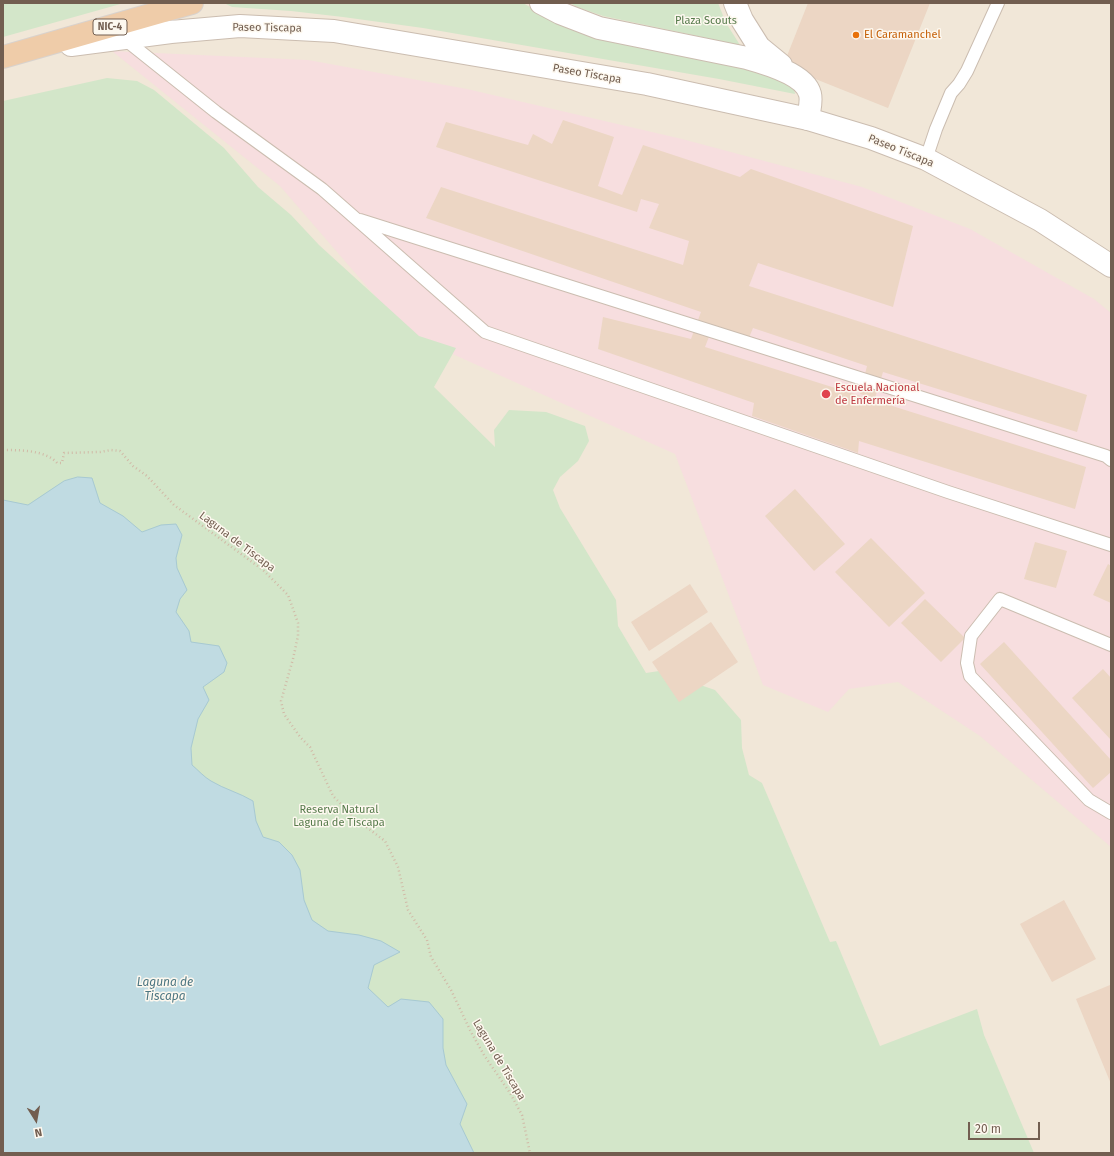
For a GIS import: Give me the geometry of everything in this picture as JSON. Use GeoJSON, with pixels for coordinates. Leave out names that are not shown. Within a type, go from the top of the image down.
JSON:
{"type":"FeatureCollection","features":[{"type":"Feature","properties":{"kind":"highway","name":"NIC-4"},"geometry":{"type":"LineString","coordinates":[[3,57],[192,3]]}},
{"type":"Feature","properties":{"kind":"street"},"geometry":{"type":"LineString","coordinates":[[541,3],[560,13],[599,28],[747,58],[768,64],[789,73]]}},
{"type":"Feature","properties":{"kind":"street"},"geometry":{"type":"LineString","coordinates":[[735,3],[742,20],[759,47],[806,86],[810,94],[811,103],[808,119]]}},
{"type":"Feature","properties":{"kind":"street","name":"Paseo Tiscapa"},"geometry":{"type":"LineString","coordinates":[[28,50],[122,37],[240,26],[334,31],[647,84],[808,119],[871,138],[926,159],[1040,220],[1111,266]]}},
{"type":"Feature","properties":{"kind":"lane"},"geometry":{"type":"LineString","coordinates":[[926,159],[936,128],[951,93],[960,84],[998,3]]}},
{"type":"Feature","properties":{"kind":"lane"},"geometry":{"type":"LineString","coordinates":[[122,37],[216,112],[322,189],[485,332],[948,492],[1111,545]]}},
{"type":"Feature","properties":{"kind":"lane"},"geometry":{"type":"LineString","coordinates":[[355,219],[1106,456],[1111,460]]}},
{"type":"Feature","properties":{"kind":"lane"},"geometry":{"type":"LineString","coordinates":[[1111,645],[1000,599],[971,636],[967,664],[970,676],[1067,778],[1089,800],[1111,813]]}},
{"type":"Feature","properties":{"kind":"path","name":"Laguna de Tiscapa"},"geometry":{"type":"LineString","coordinates":[[3,450],[22,450],[48,456],[57,464],[62,462],[64,453],[100,452],[111,450],[120,451],[134,466],[147,476],[174,505],[263,570],[288,595],[298,622],[298,636],[281,701],[284,714],[300,737],[310,747],[333,796],[357,820],[385,841],[398,867],[408,910],[427,940],[431,957],[451,990],[484,1055],[510,1093],[522,1115],[530,1153]]}},
{"type":"Feature","properties":{"kind":"shaded area"},"geometry":{"type":"Polygon","coordinates":[[[3,3],[1111,3],[1111,1153],[3,1153],[3,3]]]}},
{"type":"Feature","properties":{"kind":"shaded area","name":"Escuela Nacional de Enfermería"},"geometry":{"type":"Polygon","coordinates":[[[112,51],[308,60],[467,89],[682,139],[862,187],[970,229],[1094,299],[1111,313],[1111,847],[980,736],[898,682],[849,689],[828,712],[763,685],[675,454],[408,334],[280,186],[112,51]]]}},
{"type":"Feature","properties":{"kind":"green space"},"geometry":{"type":"Polygon","coordinates":[[[124,3],[3,37],[3,4],[124,3]]]}},
{"type":"Feature","properties":{"kind":"green space"},"geometry":{"type":"Polygon","coordinates":[[[523,3],[554,21],[595,39],[681,55],[766,74],[787,83],[794,89],[795,94],[719,79],[423,28],[291,11],[232,7],[226,4],[523,3]]]}},
{"type":"Feature","properties":{"kind":"green space","name":"Plaza Scouts"},"geometry":{"type":"Polygon","coordinates":[[[570,3],[718,3],[726,23],[740,45],[603,16],[570,3]]]}},
{"type":"Feature","properties":{"kind":"green space","name":"Reserva Natural Laguna de Tiscapa"},"geometry":{"type":"Polygon","coordinates":[[[107,78],[137,81],[154,90],[224,148],[258,187],[291,215],[319,245],[419,336],[456,348],[434,387],[495,447],[494,430],[509,410],[546,412],[585,426],[589,441],[578,461],[560,477],[553,490],[560,508],[616,600],[618,626],[646,673],[659,671],[715,690],[741,720],[742,748],[749,775],[762,783],[830,942],[836,941],[880,1046],[977,1009],[984,1035],[1034,1153],[3,1153],[3,101],[107,78]]]}},
{"type":"Feature","properties":{"kind":"water","name":"Laguna de Tiscapa"},"geometry":{"type":"Polygon","coordinates":[[[78,477],[92,478],[100,503],[123,516],[142,532],[161,525],[176,524],[182,535],[176,558],[177,568],[187,590],[180,599],[176,612],[189,631],[191,642],[219,646],[227,663],[224,672],[203,687],[209,700],[198,719],[191,748],[192,765],[211,781],[253,801],[256,821],[263,837],[279,842],[292,855],[300,870],[304,900],[312,920],[328,931],[359,935],[381,941],[400,952],[374,965],[368,988],[388,1007],[401,999],[429,1002],[443,1019],[443,1048],[446,1065],[467,1104],[460,1124],[474,1153],[3,1153],[3,500],[28,505],[64,481],[78,477]]]}},
{"type":"Feature","properties":{"kind":"building","name":"El Caramanchel"},"geometry":{"type":"Polygon","coordinates":[[[808,3],[930,3],[888,108],[783,66],[808,3]]]}},
{"type":"Feature","properties":{"kind":"building"},"geometry":{"type":"Polygon","coordinates":[[[563,120],[614,137],[598,186],[622,195],[643,145],[740,177],[751,169],[913,226],[893,307],[758,263],[749,286],[1087,395],[1077,432],[883,372],[875,398],[860,394],[867,366],[753,328],[748,340],[712,329],[705,347],[1086,467],[1075,509],[859,441],[858,453],[752,416],[754,403],[598,349],[603,317],[691,339],[701,312],[426,218],[441,187],[683,265],[689,241],[649,228],[659,204],[641,199],[637,212],[436,147],[446,122],[528,145],[533,134],[552,144],[563,120]]]}},
{"type":"Feature","properties":{"kind":"building"},"geometry":{"type":"Polygon","coordinates":[[[795,489],[845,544],[814,571],[765,516],[795,489]]]}},
{"type":"Feature","properties":{"kind":"building"},"geometry":{"type":"Polygon","coordinates":[[[871,538],[925,593],[889,627],[835,572],[871,538]]]}},
{"type":"Feature","properties":{"kind":"building"},"geometry":{"type":"Polygon","coordinates":[[[1035,542],[1067,551],[1056,588],[1024,579],[1035,542]]]}},
{"type":"Feature","properties":{"kind":"building"},"geometry":{"type":"Polygon","coordinates":[[[1108,564],[1111,566],[1111,603],[1093,595],[1108,564]]]}},
{"type":"Feature","properties":{"kind":"building"},"geometry":{"type":"Polygon","coordinates":[[[690,584],[708,612],[649,651],[631,622],[690,584]]]}},
{"type":"Feature","properties":{"kind":"building"},"geometry":{"type":"Polygon","coordinates":[[[925,599],[965,638],[941,662],[901,623],[925,599]]]}},
{"type":"Feature","properties":{"kind":"building"},"geometry":{"type":"Polygon","coordinates":[[[711,622],[738,662],[679,702],[652,662],[711,622]]]}},
{"type":"Feature","properties":{"kind":"building"},"geometry":{"type":"Polygon","coordinates":[[[1004,642],[1111,760],[1111,772],[1093,788],[980,664],[1004,642]]]}},
{"type":"Feature","properties":{"kind":"building"},"geometry":{"type":"Polygon","coordinates":[[[1103,669],[1111,678],[1111,740],[1072,698],[1103,669]]]}},
{"type":"Feature","properties":{"kind":"building"},"geometry":{"type":"Polygon","coordinates":[[[1064,900],[1096,959],[1052,982],[1020,924],[1064,900]]]}},
{"type":"Feature","properties":{"kind":"building"},"geometry":{"type":"Polygon","coordinates":[[[1110,985],[1111,986],[1111,1084],[1076,999],[1110,985]]]}},
{"type":"Feature","properties":{"kind":"place","name":"El Caramanchel"},"geometry":{"type":"Point","coordinates":[856,35]}},
{"type":"Feature","properties":{"kind":"place","name":"Escuela Nacional de Enfermería"},"geometry":{"type":"Point","coordinates":[826,394]}}]}
